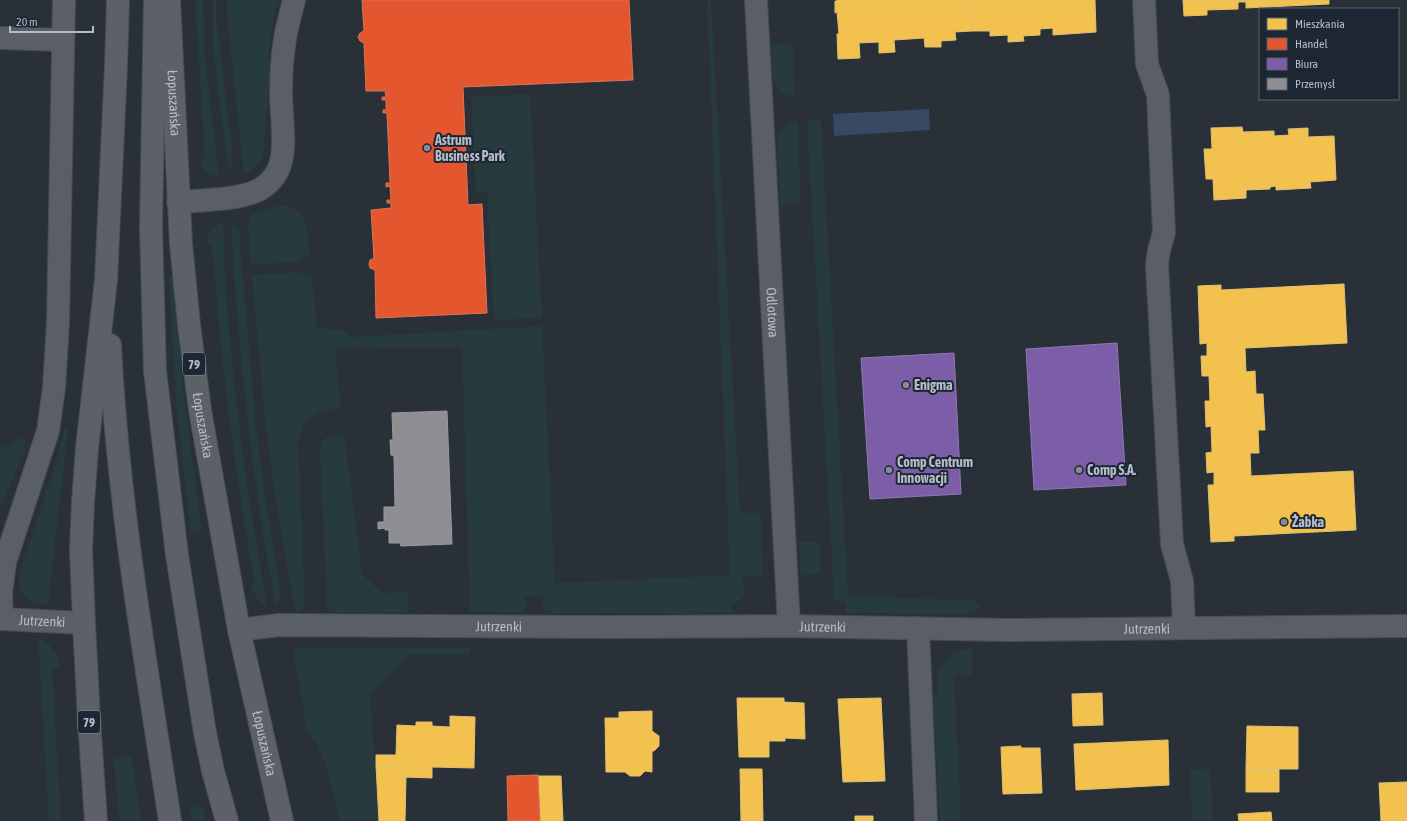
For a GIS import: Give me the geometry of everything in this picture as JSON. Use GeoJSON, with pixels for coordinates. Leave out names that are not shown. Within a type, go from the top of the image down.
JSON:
{"type":"FeatureCollection","features":[{"type":"Feature","properties":{"kind":"main road","name":"79"},"geometry":{"type":"LineString","coordinates":[[96,821],[84,624],[82,502],[106,280],[118,0]]}},
{"type":"Feature","properties":{"kind":"main road"},"geometry":{"type":"LineString","coordinates":[[155,0],[151,228],[155,371],[177,555],[205,733],[213,771],[227,821]]}},
{"type":"Feature","properties":{"kind":"main road","name":"Łopuszańska"},"geometry":{"type":"LineString","coordinates":[[169,0],[178,157],[178,202],[189,325],[200,410],[239,630],[282,821]]}},
{"type":"Feature","properties":{"kind":"main road"},"geometry":{"type":"LineString","coordinates":[[106,280],[111,374],[125,520],[170,821]]}},
{"type":"Feature","properties":{"kind":"street"},"geometry":{"type":"LineString","coordinates":[[1,619],[1,593],[5,562],[48,432],[54,388],[58,322],[64,0]]}},
{"type":"Feature","properties":{"kind":"street"},"geometry":{"type":"LineString","coordinates":[[178,202],[230,197],[253,193],[269,183],[279,169],[282,160],[283,144],[281,94],[282,60],[285,38],[294,0]]}},
{"type":"Feature","properties":{"kind":"street","name":"Odlotowa"},"geometry":{"type":"LineString","coordinates":[[756,0],[789,626]]}},
{"type":"Feature","properties":{"kind":"street"},"geometry":{"type":"LineString","coordinates":[[1144,0],[1147,64],[1158,95],[1164,233],[1159,250],[1157,265],[1172,544],[1182,581],[1184,628]]}},
{"type":"Feature","properties":{"kind":"street"},"geometry":{"type":"LineString","coordinates":[[0,38],[63,40]]}},
{"type":"Feature","properties":{"kind":"street","name":"Jutrzenki"},"geometry":{"type":"LineString","coordinates":[[1,619],[84,624]]}},
{"type":"Feature","properties":{"kind":"street","name":"Jutrzenki"},"geometry":{"type":"LineString","coordinates":[[239,630],[279,625],[611,627],[789,626],[1007,630],[1407,626]]}},
{"type":"Feature","properties":{"kind":"street"},"geometry":{"type":"LineString","coordinates":[[918,628],[926,821]]}},
{"type":"Feature","properties":{"kind":"green space"},"geometry":{"type":"Polygon","coordinates":[[[195,0],[203,0],[204,49],[219,177],[204,169],[200,159],[205,159],[195,0]]]}},
{"type":"Feature","properties":{"kind":"green space"},"geometry":{"type":"Polygon","coordinates":[[[213,0],[217,0],[216,13],[233,161],[229,174],[213,49],[213,0]]]}},
{"type":"Feature","properties":{"kind":"green space"},"geometry":{"type":"Polygon","coordinates":[[[227,0],[280,0],[275,9],[269,49],[269,88],[264,146],[261,159],[254,169],[244,175],[227,15],[227,0]]]}},
{"type":"Feature","properties":{"kind":"green space"},"geometry":{"type":"Polygon","coordinates":[[[707,0],[711,0],[740,513],[757,513],[761,516],[763,574],[760,576],[743,577],[744,595],[739,602],[732,602],[732,613],[547,613],[543,608],[542,596],[525,597],[526,609],[522,612],[470,612],[462,348],[335,349],[341,408],[331,409],[312,416],[301,432],[298,441],[305,604],[301,611],[295,611],[275,495],[265,418],[252,275],[300,272],[304,275],[312,275],[317,328],[341,330],[352,337],[542,326],[555,583],[730,575],[707,0]]]}},
{"type":"Feature","properties":{"kind":"green space"},"geometry":{"type":"Polygon","coordinates":[[[788,43],[793,47],[795,96],[786,94],[780,90],[773,77],[771,44],[788,43]]]}},
{"type":"Feature","properties":{"kind":"green space"},"geometry":{"type":"Polygon","coordinates":[[[530,94],[542,318],[494,320],[487,192],[476,193],[471,97],[530,94]]]}},
{"type":"Feature","properties":{"kind":"green space"},"geometry":{"type":"Polygon","coordinates":[[[807,120],[821,120],[848,595],[894,595],[897,598],[973,600],[980,607],[975,612],[969,614],[846,613],[846,603],[836,601],[834,598],[807,120]]]}},
{"type":"Feature","properties":{"kind":"green space"},"geometry":{"type":"Polygon","coordinates":[[[797,121],[801,199],[799,203],[780,206],[777,141],[779,134],[784,128],[790,123],[797,121]]]}},
{"type":"Feature","properties":{"kind":"green space"},"geometry":{"type":"Polygon","coordinates":[[[281,205],[291,208],[303,217],[306,224],[310,257],[304,257],[300,261],[251,265],[248,227],[252,215],[281,205]]]}},
{"type":"Feature","properties":{"kind":"green space"},"geometry":{"type":"Polygon","coordinates":[[[223,221],[232,367],[251,511],[267,607],[257,598],[251,585],[255,584],[247,542],[229,415],[212,245],[207,245],[208,237],[211,231],[223,221]]]}},
{"type":"Feature","properties":{"kind":"green space"},"geometry":{"type":"Polygon","coordinates":[[[231,222],[239,231],[255,418],[265,496],[281,595],[276,607],[267,559],[247,415],[231,222]]]}},
{"type":"Feature","properties":{"kind":"green space"},"geometry":{"type":"Polygon","coordinates":[[[173,275],[184,398],[202,531],[191,534],[176,401],[169,276],[173,275]]]}},
{"type":"Feature","properties":{"kind":"green space"},"geometry":{"type":"Polygon","coordinates":[[[65,428],[68,428],[48,605],[28,600],[24,596],[20,587],[19,573],[57,459],[65,428]]]}},
{"type":"Feature","properties":{"kind":"green space"},"geometry":{"type":"Polygon","coordinates":[[[344,434],[362,574],[382,593],[409,592],[408,612],[331,612],[327,606],[320,447],[325,438],[344,434]]]}},
{"type":"Feature","properties":{"kind":"green space"},"geometry":{"type":"Polygon","coordinates":[[[26,436],[24,453],[0,508],[0,449],[26,436]]]}},
{"type":"Feature","properties":{"kind":"green space"},"geometry":{"type":"Polygon","coordinates":[[[814,541],[820,544],[821,571],[818,574],[801,575],[799,542],[814,541]]]}},
{"type":"Feature","properties":{"kind":"green space"},"geometry":{"type":"Polygon","coordinates":[[[38,639],[47,643],[54,649],[58,657],[60,668],[52,668],[61,821],[49,821],[38,639]]]}},
{"type":"Feature","properties":{"kind":"green space"},"geometry":{"type":"Polygon","coordinates":[[[297,647],[470,648],[469,655],[410,654],[370,694],[379,821],[339,821],[331,783],[324,761],[316,744],[307,731],[294,654],[297,647]]]}},
{"type":"Feature","properties":{"kind":"green space"},"geometry":{"type":"Polygon","coordinates":[[[972,647],[972,675],[954,676],[961,821],[940,821],[933,695],[939,694],[938,672],[945,662],[952,654],[972,647]]]}},
{"type":"Feature","properties":{"kind":"green space"},"geometry":{"type":"Polygon","coordinates":[[[131,756],[141,821],[119,821],[114,758],[131,756]]]}},
{"type":"Feature","properties":{"kind":"green space"},"geometry":{"type":"Polygon","coordinates":[[[1210,768],[1213,821],[1192,821],[1190,771],[1210,768]]]}},
{"type":"Feature","properties":{"kind":"green space"},"geometry":{"type":"Polygon","coordinates":[[[201,804],[206,821],[192,821],[190,808],[201,804]]]}},
{"type":"Feature","properties":{"kind":"water"},"geometry":{"type":"Polygon","coordinates":[[[929,109],[930,130],[834,136],[833,114],[929,109]]]}},
{"type":"Feature","properties":{"kind":"building: Mieszkania"},"geometry":{"type":"Polygon","coordinates":[[[970,0],[972,31],[955,32],[956,40],[941,41],[941,47],[925,47],[924,38],[894,40],[895,52],[879,53],[879,42],[859,43],[860,58],[838,59],[837,34],[839,34],[837,12],[835,13],[835,1],[970,0]]]}},
{"type":"Feature","properties":{"kind":"building: Mieszkania"},"geometry":{"type":"Polygon","coordinates":[[[970,0],[1095,0],[1096,32],[1053,35],[1053,28],[1040,29],[1040,35],[1023,36],[1024,41],[1008,42],[1008,35],[990,36],[990,31],[972,31],[970,0]]]}},
{"type":"Feature","properties":{"kind":"building: Mieszkania"},"geometry":{"type":"Polygon","coordinates":[[[1183,0],[1329,0],[1329,4],[1246,8],[1246,2],[1238,2],[1238,9],[1207,10],[1207,15],[1184,16],[1183,0]]]}},
{"type":"Feature","properties":{"kind":"building: Mieszkania"},"geometry":{"type":"Polygon","coordinates":[[[1242,127],[1243,132],[1274,131],[1274,136],[1289,135],[1288,129],[1308,128],[1308,137],[1334,136],[1336,180],[1310,182],[1311,188],[1276,190],[1276,186],[1270,187],[1270,189],[1246,190],[1246,198],[1214,200],[1213,179],[1206,179],[1204,149],[1212,149],[1211,128],[1242,127]]]}},
{"type":"Feature","properties":{"kind":"building: Mieszkania"},"geometry":{"type":"Polygon","coordinates":[[[1344,284],[1347,343],[1245,348],[1246,372],[1255,371],[1256,394],[1263,394],[1265,430],[1258,430],[1259,453],[1250,453],[1251,476],[1353,471],[1356,530],[1234,536],[1234,541],[1211,542],[1208,485],[1214,485],[1214,472],[1207,473],[1206,453],[1212,452],[1211,426],[1206,427],[1205,401],[1210,401],[1209,376],[1202,376],[1201,356],[1207,356],[1207,343],[1200,344],[1198,286],[1221,285],[1221,290],[1344,284]]]}},
{"type":"Feature","properties":{"kind":"building: Mieszkania"},"geometry":{"type":"Polygon","coordinates":[[[1102,693],[1103,725],[1073,726],[1072,694],[1102,693]]]}},
{"type":"Feature","properties":{"kind":"building: Mieszkania"},"geometry":{"type":"Polygon","coordinates":[[[737,698],[784,698],[784,702],[804,703],[805,739],[785,738],[785,741],[769,741],[769,757],[739,757],[737,698]]]}},
{"type":"Feature","properties":{"kind":"building: Mieszkania"},"geometry":{"type":"Polygon","coordinates":[[[881,698],[885,781],[843,782],[838,699],[881,698]]]}},
{"type":"Feature","properties":{"kind":"building: Mieszkania"},"geometry":{"type":"Polygon","coordinates":[[[652,711],[652,731],[659,736],[659,746],[652,751],[652,772],[645,771],[640,776],[630,776],[625,772],[606,772],[605,718],[619,718],[619,712],[652,711]]]}},
{"type":"Feature","properties":{"kind":"building: Mieszkania"},"geometry":{"type":"Polygon","coordinates":[[[450,716],[475,717],[474,768],[432,767],[432,778],[403,777],[404,766],[376,766],[376,755],[396,755],[397,725],[416,726],[416,722],[432,722],[432,726],[450,727],[450,716]]]}},
{"type":"Feature","properties":{"kind":"building: Mieszkania"},"geometry":{"type":"Polygon","coordinates":[[[1247,726],[1298,727],[1298,769],[1246,769],[1247,726]]]}},
{"type":"Feature","properties":{"kind":"building: Mieszkania"},"geometry":{"type":"Polygon","coordinates":[[[1168,740],[1169,785],[1076,790],[1074,744],[1168,740]]]}},
{"type":"Feature","properties":{"kind":"building: Mieszkania"},"geometry":{"type":"Polygon","coordinates":[[[1021,746],[1021,748],[1040,748],[1042,793],[1003,794],[1001,747],[1021,746]]]}},
{"type":"Feature","properties":{"kind":"building: Mieszkania"},"geometry":{"type":"Polygon","coordinates":[[[376,766],[404,766],[403,777],[406,777],[405,821],[379,821],[376,766]]]}},
{"type":"Feature","properties":{"kind":"building: Mieszkania"},"geometry":{"type":"Polygon","coordinates":[[[740,769],[762,769],[763,821],[741,821],[740,769]]]}},
{"type":"Feature","properties":{"kind":"building: Mieszkania"},"geometry":{"type":"Polygon","coordinates":[[[1246,769],[1279,769],[1279,792],[1246,792],[1246,769]]]}},
{"type":"Feature","properties":{"kind":"building: Mieszkania"},"geometry":{"type":"Polygon","coordinates":[[[538,776],[561,776],[563,821],[540,821],[538,776]]]}},
{"type":"Feature","properties":{"kind":"building: Mieszkania"},"geometry":{"type":"Polygon","coordinates":[[[1407,782],[1407,821],[1381,821],[1379,783],[1407,782]]]}},
{"type":"Feature","properties":{"kind":"building: Mieszkania"},"geometry":{"type":"Polygon","coordinates":[[[1271,812],[1272,821],[1239,821],[1238,814],[1271,812]]]}},
{"type":"Feature","properties":{"kind":"building: Mieszkania"},"geometry":{"type":"Polygon","coordinates":[[[855,816],[873,816],[873,821],[855,821],[855,816]]]}},
{"type":"Feature","properties":{"kind":"building: Handel","name":"Astrum Business Park"},"geometry":{"type":"Polygon","coordinates":[[[362,0],[629,0],[633,80],[463,87],[468,205],[482,204],[487,313],[376,318],[375,270],[370,268],[369,264],[370,260],[374,258],[371,210],[391,208],[391,203],[387,203],[387,200],[391,200],[390,186],[386,187],[386,183],[390,183],[387,113],[383,113],[383,110],[386,110],[386,100],[382,100],[382,97],[386,97],[385,91],[366,91],[364,43],[360,41],[358,37],[360,33],[364,31],[362,0]]]}},
{"type":"Feature","properties":{"kind":"building: Handel"},"geometry":{"type":"Polygon","coordinates":[[[538,775],[540,821],[508,821],[507,776],[538,775]]]}},
{"type":"Feature","properties":{"kind":"building: Biura"},"geometry":{"type":"Polygon","coordinates":[[[1117,343],[1126,485],[1034,490],[1026,349],[1117,343]]]}},
{"type":"Feature","properties":{"kind":"building: Biura"},"geometry":{"type":"Polygon","coordinates":[[[954,353],[961,494],[870,499],[861,358],[954,353]]]}},
{"type":"Feature","properties":{"kind":"building: Przemysł"},"geometry":{"type":"Polygon","coordinates":[[[447,411],[452,544],[401,546],[400,543],[389,543],[389,530],[385,530],[385,528],[378,529],[378,522],[384,522],[384,507],[395,507],[394,456],[391,455],[390,440],[393,440],[392,413],[447,411]]]}},
{"type":"Feature","properties":{"kind":"place","name":"Astrum Business Park"},"geometry":{"type":"Point","coordinates":[427,148]}},
{"type":"Feature","properties":{"kind":"place","name":"Enigma"},"geometry":{"type":"Point","coordinates":[906,385]}},
{"type":"Feature","properties":{"kind":"place","name":"Comp Centrum Innowacji"},"geometry":{"type":"Point","coordinates":[889,470]}},
{"type":"Feature","properties":{"kind":"place","name":"Comp S.A."},"geometry":{"type":"Point","coordinates":[1079,470]}},
{"type":"Feature","properties":{"kind":"place","name":"Żabka"},"geometry":{"type":"Point","coordinates":[1284,522]}}]}
